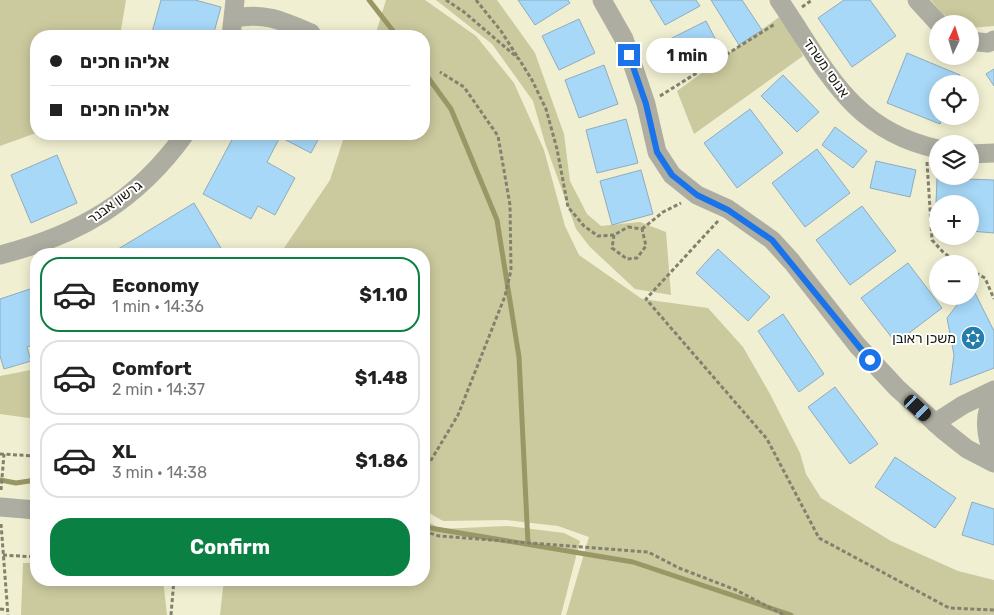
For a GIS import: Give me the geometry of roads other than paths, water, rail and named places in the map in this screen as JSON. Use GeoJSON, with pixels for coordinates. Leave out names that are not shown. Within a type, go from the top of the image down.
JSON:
{"type":"FeatureCollection","features":[{"type":"Feature","properties":{"kind":"street"},"geometry":{"type":"LineString","coordinates":[[602,0],[624,39],[646,104],[657,152],[672,175],[697,195],[728,210],[772,240],[792,262],[857,346],[897,388],[967,449],[994,463]]}},
{"type":"Feature","properties":{"kind":"street"},"geometry":{"type":"LineString","coordinates":[[917,0],[931,15]]}},
{"type":"Feature","properties":{"kind":"street","name":"אנוסי משהד"},"geometry":{"type":"LineString","coordinates":[[784,8],[837,88],[856,108],[896,136],[929,147]]}},
{"type":"Feature","properties":{"kind":"street"},"geometry":{"type":"LineString","coordinates":[[233,18],[249,15],[266,16],[304,30]]}},
{"type":"Feature","properties":{"kind":"street"},"geometry":{"type":"LineString","coordinates":[[979,42],[994,40]]}},
{"type":"Feature","properties":{"kind":"street","name":"גרשון אבנר"},"geometry":{"type":"LineString","coordinates":[[0,255],[64,235],[98,218],[139,186],[180,140]]}},
{"type":"Feature","properties":{"kind":"street"},"geometry":{"type":"LineString","coordinates":[[979,154],[994,153]]}},
{"type":"Feature","properties":{"kind":"street"},"geometry":{"type":"LineString","coordinates":[[935,423],[963,405],[994,390]]}},
{"type":"Feature","properties":{"kind":"street"},"geometry":{"type":"LineString","coordinates":[[994,396],[988,405],[986,422],[988,439],[994,455]]}},
{"type":"Feature","properties":{"kind":"street"},"geometry":{"type":"LineString","coordinates":[[0,499],[30,508]]}},
{"type":"Feature","properties":{"kind":"waterway"},"geometry":{"type":"LineString","coordinates":[[369,0],[392,30]]}},
{"type":"Feature","properties":{"kind":"waterway"},"geometry":{"type":"LineString","coordinates":[[430,80],[451,109],[497,220],[519,357],[528,544]]}},
{"type":"Feature","properties":{"kind":"waterway"},"geometry":{"type":"LineString","coordinates":[[0,480],[16,483],[30,481]]}},
{"type":"Feature","properties":{"kind":"waterway"},"geometry":{"type":"LineString","coordinates":[[430,528],[633,562],[791,615]]}},
{"type":"Feature","properties":{"kind":"place","name":"משכן ראובן"},"geometry":{"type":"Point","coordinates":[973,338]}}]}
